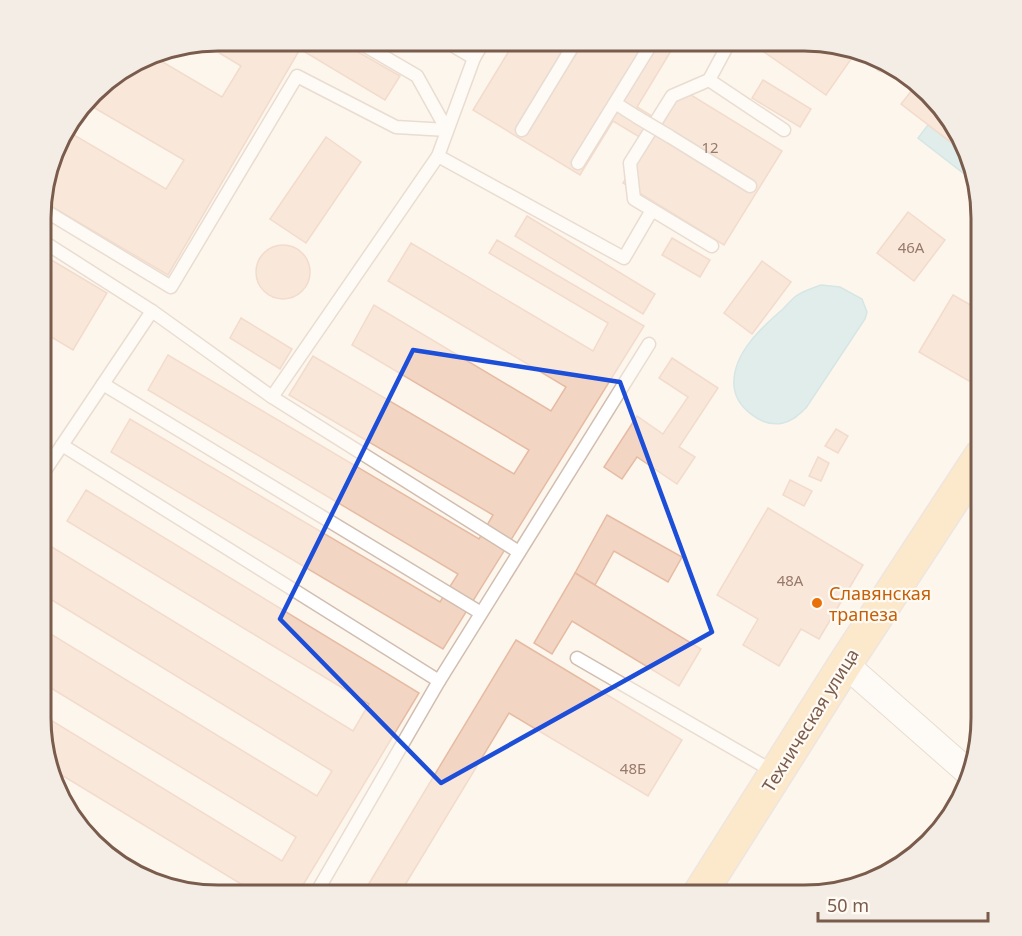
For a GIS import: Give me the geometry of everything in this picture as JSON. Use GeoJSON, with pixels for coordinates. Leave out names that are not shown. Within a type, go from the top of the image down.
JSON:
{"type":"FeatureCollection","features":[{"type":"Feature","properties":{"kind":"main road","name":"Техническая улица"},"geometry":{"type":"LineString","coordinates":[[705,885],[845,663],[971,471]]}},
{"type":"Feature","properties":{"kind":"street"},"geometry":{"type":"LineString","coordinates":[[845,663],[963,768]]}},
{"type":"Feature","properties":{"kind":"lane"},"geometry":{"type":"LineString","coordinates":[[374,51],[417,76],[447,130]]}},
{"type":"Feature","properties":{"kind":"lane"},"geometry":{"type":"LineString","coordinates":[[462,51],[474,58]]}},
{"type":"Feature","properties":{"kind":"lane"},"geometry":{"type":"LineString","coordinates":[[272,396],[438,156],[478,51]]}},
{"type":"Feature","properties":{"kind":"lane"},"geometry":{"type":"LineString","coordinates":[[522,130],[570,51]]}},
{"type":"Feature","properties":{"kind":"lane"},"geometry":{"type":"LineString","coordinates":[[578,162],[647,51]]}},
{"type":"Feature","properties":{"kind":"lane"},"geometry":{"type":"LineString","coordinates":[[711,246],[634,199],[630,163],[672,96],[709,80],[725,51]]}},
{"type":"Feature","properties":{"kind":"lane"},"geometry":{"type":"LineString","coordinates":[[51,214],[171,288],[297,76],[396,127],[447,130]]}},
{"type":"Feature","properties":{"kind":"lane"},"geometry":{"type":"LineString","coordinates":[[709,80],[784,130]]}},
{"type":"Feature","properties":{"kind":"lane"},"geometry":{"type":"LineString","coordinates":[[615,103],[750,186]]}},
{"type":"Feature","properties":{"kind":"lane"},"geometry":{"type":"LineString","coordinates":[[438,156],[624,258],[652,210]]}},
{"type":"Feature","properties":{"kind":"lane"},"geometry":{"type":"LineString","coordinates":[[51,246],[152,311],[272,396],[519,552]]}},
{"type":"Feature","properties":{"kind":"lane"},"geometry":{"type":"LineString","coordinates":[[51,462],[152,311]]}},
{"type":"Feature","properties":{"kind":"lane"},"geometry":{"type":"LineString","coordinates":[[321,885],[439,681],[649,344]]}},
{"type":"Feature","properties":{"kind":"lane"},"geometry":{"type":"LineString","coordinates":[[103,384],[481,614]]}},
{"type":"Feature","properties":{"kind":"lane"},"geometry":{"type":"LineString","coordinates":[[62,445],[439,681]]}},
{"type":"Feature","properties":{"kind":"lane"},"geometry":{"type":"LineString","coordinates":[[577,657],[776,773]]}},
{"type":"Feature","properties":{"kind":"highlighted area"},"geometry":{"type":"Polygon","coordinates":[[[413,350],[620,382],[712,632],[441,783],[280,619],[413,350]]]}},
{"type":"Feature","properties":{"kind":"water"},"geometry":{"type":"Polygon","coordinates":[[[928,125],[954,144],[965,174],[918,138],[928,125]]]}},
{"type":"Feature","properties":{"kind":"water"},"geometry":{"type":"Polygon","coordinates":[[[821,285],[840,287],[862,299],[867,312],[865,319],[806,408],[793,419],[783,423],[775,424],[759,419],[744,408],[734,385],[738,363],[743,352],[766,324],[792,299],[821,285]]]}},
{"type":"Feature","properties":{"kind":"building"},"geometry":{"type":"Polygon","coordinates":[[[216,51],[299,51],[168,275],[52,206],[60,164],[73,134],[166,189],[184,160],[93,107],[116,85],[134,73],[161,61],[222,97],[241,66],[216,51]]]}},
{"type":"Feature","properties":{"kind":"building"},"geometry":{"type":"Polygon","coordinates":[[[303,51],[356,51],[400,76],[385,100],[303,51]]]}},
{"type":"Feature","properties":{"kind":"building"},"geometry":{"type":"Polygon","coordinates":[[[509,51],[671,51],[637,107],[663,123],[683,90],[782,151],[724,245],[623,183],[648,142],[613,121],[580,175],[473,110],[509,51]]]}},
{"type":"Feature","properties":{"kind":"building"},"geometry":{"type":"Polygon","coordinates":[[[762,51],[815,51],[851,58],[826,95],[762,51]]]}},
{"type":"Feature","properties":{"kind":"building"},"geometry":{"type":"Polygon","coordinates":[[[763,80],[811,109],[800,127],[752,98],[763,80]]]}},
{"type":"Feature","properties":{"kind":"building"},"geometry":{"type":"Polygon","coordinates":[[[912,90],[930,108],[954,144],[901,104],[912,90]]]}},
{"type":"Feature","properties":{"kind":"building"},"geometry":{"type":"Polygon","coordinates":[[[326,137],[361,162],[306,243],[270,219],[326,137]]]}},
{"type":"Feature","properties":{"kind":"building"},"geometry":{"type":"Polygon","coordinates":[[[908,212],[945,240],[914,281],[877,253],[908,212]]]}},
{"type":"Feature","properties":{"kind":"building"},"geometry":{"type":"Polygon","coordinates":[[[527,216],[655,294],[643,314],[515,236],[527,216]]]}},
{"type":"Feature","properties":{"kind":"building"},"geometry":{"type":"Polygon","coordinates":[[[672,238],[710,260],[700,277],[662,255],[672,238]]]}},
{"type":"Feature","properties":{"kind":"building"},"geometry":{"type":"Polygon","coordinates":[[[497,240],[644,326],[443,649],[111,452],[130,419],[440,602],[458,574],[148,390],[168,355],[479,539],[493,515],[289,395],[313,356],[514,474],[529,450],[352,345],[374,305],[551,411],[566,387],[388,281],[411,243],[593,351],[608,323],[489,253],[497,240]]]}},
{"type":"Feature","properties":{"kind":"building"},"geometry":{"type":"Polygon","coordinates":[[[278,245],[288,245],[298,249],[306,257],[310,272],[306,287],[298,295],[288,299],[278,299],[268,295],[260,287],[256,277],[256,267],[260,257],[268,249],[278,245]]]}},
{"type":"Feature","properties":{"kind":"building"},"geometry":{"type":"Polygon","coordinates":[[[51,260],[107,293],[73,350],[51,337],[51,260]]]}},
{"type":"Feature","properties":{"kind":"building"},"geometry":{"type":"Polygon","coordinates":[[[762,261],[791,282],[752,334],[724,313],[762,261]]]}},
{"type":"Feature","properties":{"kind":"building"},"geometry":{"type":"Polygon","coordinates":[[[953,295],[971,305],[971,382],[919,352],[953,295]]]}},
{"type":"Feature","properties":{"kind":"building"},"geometry":{"type":"Polygon","coordinates":[[[241,318],[292,349],[280,369],[230,338],[241,318]]]}},
{"type":"Feature","properties":{"kind":"building"},"geometry":{"type":"Polygon","coordinates":[[[672,358],[718,388],[679,447],[695,457],[677,484],[637,457],[622,479],[604,467],[637,416],[663,434],[688,397],[659,378],[672,358]]]}},
{"type":"Feature","properties":{"kind":"building"},"geometry":{"type":"Polygon","coordinates":[[[836,429],[848,436],[838,453],[825,446],[836,429]]]}},
{"type":"Feature","properties":{"kind":"building"},"geometry":{"type":"Polygon","coordinates":[[[818,457],[829,463],[821,481],[809,476],[818,457]]]}},
{"type":"Feature","properties":{"kind":"building"},"geometry":{"type":"Polygon","coordinates":[[[790,480],[812,491],[804,506],[783,495],[790,480]]]}},
{"type":"Feature","properties":{"kind":"building"},"geometry":{"type":"Polygon","coordinates":[[[86,490],[419,693],[303,885],[243,885],[62,775],[54,751],[51,720],[282,861],[296,837],[51,688],[51,634],[317,796],[332,771],[51,599],[51,549],[52,547],[353,731],[369,704],[67,521],[86,490]]]}},
{"type":"Feature","properties":{"kind":"building"},"geometry":{"type":"Polygon","coordinates":[[[768,508],[863,565],[819,639],[801,629],[779,666],[743,645],[758,619],[717,595],[768,508]]]}},
{"type":"Feature","properties":{"kind":"building"},"geometry":{"type":"Polygon","coordinates":[[[607,515],[682,557],[668,582],[614,551],[595,585],[575,573],[607,515]]]}},
{"type":"Feature","properties":{"kind":"building"},"geometry":{"type":"Polygon","coordinates":[[[575,573],[701,649],[679,686],[572,621],[552,654],[534,643],[575,573]]]}},
{"type":"Feature","properties":{"kind":"building"},"geometry":{"type":"Polygon","coordinates":[[[516,640],[682,740],[648,796],[509,713],[405,885],[368,885],[516,640]]]}},
{"type":"Feature","properties":{"kind":"place","name":"Славянская трапеза"},"geometry":{"type":"Point","coordinates":[817,603]}}]}
